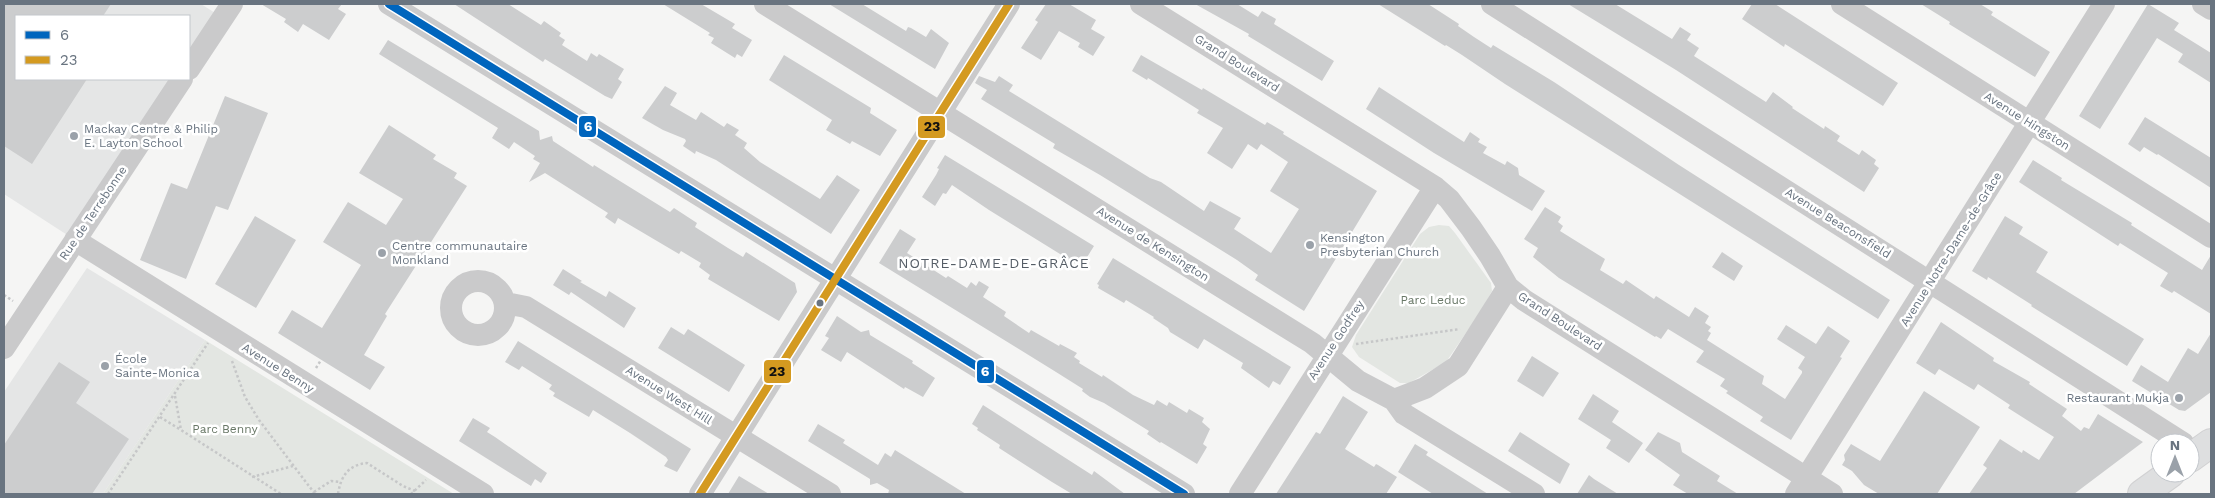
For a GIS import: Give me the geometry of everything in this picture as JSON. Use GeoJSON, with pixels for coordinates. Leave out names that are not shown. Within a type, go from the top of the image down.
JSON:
{"type":"FeatureCollection","features":[{"type":"Feature","properties":{"kind":"main road"},"geometry":{"type":"LineString","coordinates":[[2142,494],[2157,483]]}},
{"type":"Feature","properties":{"kind":"street"},"geometry":{"type":"LineString","coordinates":[[190,67],[232,4]]}},
{"type":"Feature","properties":{"kind":"street"},"geometry":{"type":"LineString","coordinates":[[389,4],[1184,494]]}},
{"type":"Feature","properties":{"kind":"street","name":"Avenue de Kensington"},"geometry":{"type":"LineString","coordinates":[[765,4],[1312,343],[1358,381],[1394,400],[1404,414],[1534,494]]}},
{"type":"Feature","properties":{"kind":"street"},"geometry":{"type":"LineString","coordinates":[[700,494],[1009,4]]}},
{"type":"Feature","properties":{"kind":"street","name":"Grand Boulevard"},"geometry":{"type":"LineString","coordinates":[[1141,4],[1435,187],[1449,199],[1471,228],[1508,287],[1524,300],[1802,486],[1832,494]]}},
{"type":"Feature","properties":{"kind":"street","name":"Avenue Beaconsfield"},"geometry":{"type":"LineString","coordinates":[[1492,4],[2170,433]]}},
{"type":"Feature","properties":{"kind":"street","name":"Avenue Hingston"},"geometry":{"type":"LineString","coordinates":[[1842,4],[2211,237]]}},
{"type":"Feature","properties":{"kind":"street","name":"Avenue Notre-Dame-de-Grâce"},"geometry":{"type":"LineString","coordinates":[[1802,486],[2104,4]]}},
{"type":"Feature","properties":{"kind":"street"},"geometry":{"type":"LineString","coordinates":[[2203,4],[2211,9]]}},
{"type":"Feature","properties":{"kind":"street","name":"Rue de Terrebonne"},"geometry":{"type":"LineString","coordinates":[[4,348],[181,80]]}},
{"type":"Feature","properties":{"kind":"street","name":"Avenue Godfrey"},"geometry":{"type":"LineString","coordinates":[[1240,494],[1327,354],[1435,187]]}},
{"type":"Feature","properties":{"kind":"street","name":"Avenue Benny"},"geometry":{"type":"LineString","coordinates":[[75,240],[483,494]]}},
{"type":"Feature","properties":{"kind":"street"},"geometry":{"type":"LineString","coordinates":[[1394,400],[1425,388],[1458,366],[1508,287]]}},
{"type":"Feature","properties":{"kind":"street","name":"Avenue West Hill"},"geometry":{"type":"LineString","coordinates":[[505,303],[526,307],[830,494]]}},
{"type":"Feature","properties":{"kind":"path"},"geometry":{"type":"LineString","coordinates":[[4,295],[14,302]]}},
{"type":"Feature","properties":{"kind":"path"},"geometry":{"type":"LineString","coordinates":[[1352,345],[1464,328]]}},
{"type":"Feature","properties":{"kind":"path"},"geometry":{"type":"LineString","coordinates":[[108,494],[210,340]]}},
{"type":"Feature","properties":{"kind":"path"},"geometry":{"type":"LineString","coordinates":[[232,354],[232,360],[245,397],[259,420],[315,493],[331,481],[340,482]]}},
{"type":"Feature","properties":{"kind":"path"},"geometry":{"type":"LineString","coordinates":[[175,395],[182,430]]}},
{"type":"Feature","properties":{"kind":"path"},"geometry":{"type":"LineString","coordinates":[[160,417],[281,494]]}},
{"type":"Feature","properties":{"kind":"path"},"geometry":{"type":"LineString","coordinates":[[338,494],[342,476],[354,466],[367,463],[403,486],[415,490]]}},
{"type":"Feature","properties":{"kind":"path"},"geometry":{"type":"LineString","coordinates":[[252,477],[293,466]]}},
{"type":"Feature","properties":{"kind":"path"},"geometry":{"type":"LineString","coordinates":[[411,494],[430,476]]}},
{"type":"Feature","properties":{"kind":"shaded area","name":"Mackay Centre & Philip E. Layton School"},"geometry":{"type":"Polygon","coordinates":[[[4,4],[201,4],[223,18],[190,67],[190,15],[15,15],[15,80],[181,80],[75,240],[4,194],[4,4]]]}},
{"type":"Feature","properties":{"kind":"shaded area","name":"École Sainte-Monica"},"geometry":{"type":"Polygon","coordinates":[[[87,268],[205,340],[103,494],[4,494],[4,392],[87,268]]]}},
{"type":"Feature","properties":{"kind":"green space","name":"Parc Leduc"},"geometry":{"type":"Polygon","coordinates":[[[1449,226],[1455,233],[1491,283],[1492,291],[1481,311],[1446,362],[1409,383],[1400,383],[1359,357],[1352,347],[1356,335],[1420,234],[1429,227],[1449,226]]]}},
{"type":"Feature","properties":{"kind":"green space","name":"Parc Benny"},"geometry":{"type":"Polygon","coordinates":[[[205,340],[454,494],[103,494],[205,340]]]}},
{"type":"Feature","properties":{"kind":"building"},"geometry":{"type":"Polygon","coordinates":[[[4,4],[111,4],[104,15],[15,15],[15,80],[86,80],[32,164],[4,146],[4,4]]]}},
{"type":"Feature","properties":{"kind":"building"},"geometry":{"type":"Polygon","coordinates":[[[261,4],[342,4],[338,9],[346,14],[329,40],[303,24],[298,32],[284,22],[286,19],[261,4]]]}},
{"type":"Feature","properties":{"kind":"building"},"geometry":{"type":"Polygon","coordinates":[[[454,4],[508,4],[541,25],[544,21],[561,33],[559,36],[565,40],[562,45],[587,61],[591,53],[597,57],[599,54],[624,69],[618,79],[622,82],[612,99],[605,96],[545,59],[543,62],[454,4]]]}},
{"type":"Feature","properties":{"kind":"building"},"geometry":{"type":"Polygon","coordinates":[[[663,4],[701,4],[735,24],[732,28],[752,40],[742,57],[737,54],[735,58],[711,43],[714,38],[708,35],[710,33],[663,4]]]}},
{"type":"Feature","properties":{"kind":"building"},"geometry":{"type":"Polygon","coordinates":[[[829,4],[862,4],[906,31],[908,27],[926,37],[931,29],[949,43],[935,69],[829,4]]]}},
{"type":"Feature","properties":{"kind":"building"},"geometry":{"type":"Polygon","coordinates":[[[1046,4],[1069,4],[1096,20],[1091,29],[1105,37],[1093,56],[1078,47],[1080,43],[1059,31],[1041,60],[1021,48],[1038,22],[1035,20],[1046,4]]]}},
{"type":"Feature","properties":{"kind":"building"},"geometry":{"type":"Polygon","coordinates":[[[1195,4],[1237,4],[1258,17],[1262,11],[1276,19],[1274,24],[1334,61],[1322,81],[1248,36],[1249,34],[1195,4]]]}},
{"type":"Feature","properties":{"kind":"building"},"geometry":{"type":"Polygon","coordinates":[[[1378,4],[1428,4],[1491,48],[1493,45],[1554,82],[1679,165],[1890,300],[1878,319],[1462,55],[1378,4]]]}},
{"type":"Feature","properties":{"kind":"building"},"geometry":{"type":"Polygon","coordinates":[[[1568,4],[1615,4],[1672,39],[1680,27],[1691,34],[1687,40],[1699,48],[1694,56],[1766,102],[1773,92],[1792,108],[1824,129],[1825,126],[1840,136],[1837,141],[1859,155],[1862,150],[1876,160],[1874,164],[1879,168],[1864,192],[1676,70],[1568,4]]]}},
{"type":"Feature","properties":{"kind":"building"},"geometry":{"type":"Polygon","coordinates":[[[1752,4],[1775,4],[1898,83],[1883,106],[1785,44],[1784,47],[1742,19],[1752,4]]]}},
{"type":"Feature","properties":{"kind":"building"},"geometry":{"type":"Polygon","coordinates":[[[1921,4],[1980,4],[1993,12],[1991,15],[2050,52],[2035,77],[1949,24],[1950,22],[1921,4]]]}},
{"type":"Feature","properties":{"kind":"building"},"geometry":{"type":"Polygon","coordinates":[[[2148,4],[2179,23],[2174,30],[2211,53],[2211,83],[2178,62],[2183,54],[2157,38],[2100,129],[2079,116],[2148,4]]]}},
{"type":"Feature","properties":{"kind":"building"},"geometry":{"type":"Polygon","coordinates":[[[388,40],[539,131],[540,140],[552,136],[553,141],[593,167],[594,165],[670,212],[674,208],[697,223],[695,227],[728,248],[743,257],[746,252],[795,283],[797,292],[779,321],[708,279],[710,275],[699,267],[701,263],[681,251],[679,254],[618,218],[615,224],[605,217],[608,213],[545,173],[529,182],[540,163],[533,159],[535,156],[514,142],[509,149],[492,138],[498,128],[379,54],[388,40]]]}},
{"type":"Feature","properties":{"kind":"building"},"geometry":{"type":"Polygon","coordinates":[[[784,55],[871,108],[870,113],[897,130],[880,156],[852,141],[850,144],[826,130],[832,120],[769,80],[784,55]]]}},
{"type":"Feature","properties":{"kind":"building"},"geometry":{"type":"Polygon","coordinates":[[[1141,55],[1202,90],[1203,88],[1265,125],[1267,122],[1284,132],[1283,134],[1377,191],[1304,311],[1255,280],[1258,275],[1237,260],[1053,148],[1055,144],[981,99],[987,90],[975,83],[979,76],[995,82],[999,76],[1013,85],[1009,91],[1150,178],[1161,182],[1204,211],[1210,201],[1241,218],[1234,229],[1271,253],[1299,209],[1270,191],[1288,162],[1261,144],[1257,150],[1248,144],[1232,169],[1207,153],[1223,128],[1197,113],[1199,110],[1148,78],[1147,80],[1132,71],[1141,55]]]}},
{"type":"Feature","properties":{"kind":"building"},"geometry":{"type":"Polygon","coordinates":[[[665,86],[677,93],[670,105],[696,120],[701,112],[724,127],[727,123],[739,130],[735,135],[747,143],[744,148],[760,162],[820,199],[837,175],[860,190],[831,234],[716,160],[696,151],[695,154],[683,146],[686,141],[685,139],[663,130],[642,118],[665,86]]]}},
{"type":"Feature","properties":{"kind":"building"},"geometry":{"type":"Polygon","coordinates":[[[1379,87],[1464,142],[1470,132],[1480,139],[1478,142],[1487,147],[1483,153],[1505,165],[1507,161],[1518,168],[1519,175],[1545,191],[1532,211],[1434,153],[1366,109],[1379,87]]]}},
{"type":"Feature","properties":{"kind":"building"},"geometry":{"type":"Polygon","coordinates":[[[225,96],[268,113],[228,210],[216,206],[186,279],[140,260],[171,183],[187,189],[225,96]]]}},
{"type":"Feature","properties":{"kind":"building"},"geometry":{"type":"Polygon","coordinates":[[[2145,117],[2211,158],[2211,188],[2158,154],[2144,147],[2140,152],[2128,144],[2145,117]]]}},
{"type":"Feature","properties":{"kind":"building","name":"Centre communautaire Monkland"},"geometry":{"type":"Polygon","coordinates":[[[389,125],[436,155],[433,159],[457,173],[454,178],[467,186],[385,314],[387,316],[364,355],[385,367],[370,390],[278,333],[292,310],[322,328],[361,265],[323,242],[348,202],[386,225],[403,199],[359,173],[389,125]]]}},
{"type":"Feature","properties":{"kind":"building"},"geometry":{"type":"Polygon","coordinates":[[[945,155],[1094,246],[1081,267],[952,185],[946,194],[943,193],[935,206],[922,197],[936,175],[939,169],[937,168],[945,155]]]}},
{"type":"Feature","properties":{"kind":"building"},"geometry":{"type":"Polygon","coordinates":[[[2033,160],[2202,270],[2211,255],[2211,314],[2174,291],[2172,293],[2160,286],[2168,273],[2120,243],[2118,246],[2019,182],[2033,160]]]}},
{"type":"Feature","properties":{"kind":"building"},"geometry":{"type":"Polygon","coordinates":[[[1545,207],[1561,217],[1558,222],[1563,226],[1560,231],[1605,259],[1600,270],[1623,284],[1626,280],[1654,299],[1656,296],[1689,317],[1695,307],[1709,316],[1705,323],[1711,327],[1708,331],[1711,333],[1707,340],[1764,376],[1762,384],[1785,399],[1802,373],[1798,368],[1805,357],[1777,339],[1786,325],[1816,344],[1828,326],[1850,341],[1840,357],[1842,358],[1791,440],[1760,421],[1763,417],[1726,393],[1728,391],[1720,386],[1725,379],[1696,362],[1704,351],[1668,329],[1661,339],[1655,337],[1559,278],[1533,257],[1538,248],[1524,239],[1545,207]]]}},
{"type":"Feature","properties":{"kind":"building"},"geometry":{"type":"Polygon","coordinates":[[[255,216],[296,240],[256,308],[215,284],[255,216]]]}},
{"type":"Feature","properties":{"kind":"building"},"geometry":{"type":"Polygon","coordinates":[[[2005,216],[2023,227],[2019,234],[2048,252],[2036,272],[2144,339],[2127,366],[1988,277],[1987,280],[1972,271],[2005,216]]]}},
{"type":"Feature","properties":{"kind":"building"},"geometry":{"type":"Polygon","coordinates":[[[900,229],[916,239],[907,253],[946,278],[948,276],[967,288],[971,282],[976,286],[979,281],[989,287],[983,297],[1006,312],[1004,316],[1029,333],[1031,330],[1059,346],[1060,344],[1077,353],[1074,357],[1080,361],[1079,363],[1102,377],[1103,375],[1133,395],[1154,405],[1157,400],[1167,406],[1169,402],[1187,413],[1189,409],[1204,418],[1202,422],[1210,429],[1203,444],[1207,447],[1197,464],[1160,443],[1147,434],[1149,431],[1104,403],[1090,397],[1082,391],[1083,389],[879,263],[900,229]]]}},
{"type":"Feature","properties":{"kind":"building"},"geometry":{"type":"Polygon","coordinates":[[[1722,252],[1743,266],[1734,281],[1712,267],[1722,252]]]}},
{"type":"Feature","properties":{"kind":"building"},"geometry":{"type":"Polygon","coordinates":[[[1113,258],[1291,367],[1280,385],[1273,381],[1269,388],[1241,368],[1243,363],[1204,339],[1198,349],[1170,332],[1168,328],[1154,317],[1126,300],[1124,303],[1098,288],[1099,285],[1097,284],[1113,258]]]}},
{"type":"Feature","properties":{"kind":"building"},"geometry":{"type":"Polygon","coordinates":[[[563,269],[582,281],[580,282],[606,297],[609,291],[636,308],[624,328],[571,292],[569,295],[553,285],[563,269]]]}},
{"type":"Feature","properties":{"kind":"building"},"geometry":{"type":"Polygon","coordinates":[[[837,316],[861,332],[869,330],[870,335],[913,361],[912,363],[935,378],[923,397],[905,387],[904,389],[847,352],[841,362],[821,350],[829,338],[825,336],[837,316]]]}},
{"type":"Feature","properties":{"kind":"building"},"geometry":{"type":"Polygon","coordinates":[[[1941,322],[1994,358],[1993,361],[2030,382],[2029,384],[2067,409],[2062,416],[2081,431],[2084,427],[2089,429],[2098,414],[2143,442],[2074,494],[1969,494],[1987,468],[1983,465],[2000,439],[2022,453],[2023,450],[2039,460],[2054,437],[2008,408],[2010,405],[1978,384],[1974,390],[1939,369],[1935,375],[1916,363],[1941,322]]]}},
{"type":"Feature","properties":{"kind":"building"},"geometry":{"type":"Polygon","coordinates":[[[671,327],[684,335],[688,329],[745,365],[729,392],[658,348],[671,327]]]}},
{"type":"Feature","properties":{"kind":"building"},"geometry":{"type":"Polygon","coordinates":[[[2211,333],[2211,392],[2185,411],[2179,410],[2132,381],[2141,365],[2168,382],[2188,348],[2198,354],[2211,333]]]}},
{"type":"Feature","properties":{"kind":"building"},"geometry":{"type":"Polygon","coordinates":[[[518,341],[691,449],[677,472],[664,466],[668,460],[666,457],[630,433],[593,410],[589,417],[553,396],[555,393],[549,389],[552,385],[522,366],[519,370],[505,362],[518,341]]]}},
{"type":"Feature","properties":{"kind":"building"},"geometry":{"type":"Polygon","coordinates":[[[1532,356],[1559,373],[1543,397],[1517,381],[1532,356]]]}},
{"type":"Feature","properties":{"kind":"building"},"geometry":{"type":"Polygon","coordinates":[[[59,362],[90,382],[76,403],[129,439],[92,494],[4,494],[4,445],[59,362]]]}},
{"type":"Feature","properties":{"kind":"building"},"geometry":{"type":"Polygon","coordinates":[[[1924,391],[1980,427],[1937,494],[1879,494],[1864,485],[1852,471],[1842,465],[1845,460],[1844,455],[1851,444],[1880,461],[1924,391]]]}},
{"type":"Feature","properties":{"kind":"building"},"geometry":{"type":"Polygon","coordinates":[[[1593,394],[1619,411],[1612,422],[1643,443],[1629,463],[1606,448],[1611,440],[1578,419],[1593,394]]]}},
{"type":"Feature","properties":{"kind":"building"},"geometry":{"type":"Polygon","coordinates":[[[1343,396],[1368,412],[1345,449],[1374,467],[1376,464],[1397,477],[1386,494],[1276,494],[1316,432],[1320,434],[1343,396]]]}},
{"type":"Feature","properties":{"kind":"building"},"geometry":{"type":"Polygon","coordinates":[[[983,405],[1092,475],[1094,471],[1125,494],[1072,494],[1052,482],[999,448],[1000,445],[977,430],[978,428],[972,424],[983,405]]]}},
{"type":"Feature","properties":{"kind":"building"},"geometry":{"type":"Polygon","coordinates":[[[473,418],[490,428],[487,432],[547,473],[541,483],[535,479],[531,486],[459,441],[473,418]]]}},
{"type":"Feature","properties":{"kind":"building"},"geometry":{"type":"Polygon","coordinates":[[[818,424],[845,440],[843,443],[878,465],[885,453],[891,457],[895,450],[966,494],[888,494],[889,490],[877,483],[870,485],[870,479],[808,441],[818,424]]]}},
{"type":"Feature","properties":{"kind":"building"},"geometry":{"type":"Polygon","coordinates":[[[1520,432],[1570,464],[1560,484],[1508,451],[1520,432]]]}},
{"type":"Feature","properties":{"kind":"building"},"geometry":{"type":"Polygon","coordinates":[[[1658,432],[1680,443],[1682,452],[1720,476],[1717,481],[1738,494],[1688,494],[1673,485],[1680,475],[1645,450],[1658,432]]]}},
{"type":"Feature","properties":{"kind":"building"},"geometry":{"type":"Polygon","coordinates":[[[1415,444],[1428,452],[1426,455],[1488,494],[1433,494],[1398,472],[1415,444]]]}},
{"type":"Feature","properties":{"kind":"building"},"geometry":{"type":"Polygon","coordinates":[[[1589,475],[1594,479],[1618,494],[1577,494],[1589,475]]]}},
{"type":"Feature","properties":{"kind":"building"},"geometry":{"type":"Polygon","coordinates":[[[739,476],[769,494],[728,494],[739,476]]]}},
{"type":"Feature","properties":{"kind":"transit line","name":"6"},"geometry":{"type":"LineString","coordinates":[[389,4],[1184,494]]}},
{"type":"Feature","properties":{"kind":"transit line","name":"23"},"geometry":{"type":"LineString","coordinates":[[700,494],[1009,4]]}},
{"type":"Feature","properties":{"kind":"place","name":"Mackay Centre & Philip E. Layton School"},"geometry":{"type":"Point","coordinates":[74,136]}},
{"type":"Feature","properties":{"kind":"place","name":"Kensington Presbyterian Church"},"geometry":{"type":"Point","coordinates":[1310,245]}},
{"type":"Feature","properties":{"kind":"place","name":"Centre communautaire Monkland"},"geometry":{"type":"Point","coordinates":[382,253]}},
{"type":"Feature","properties":{"kind":"place","name":"École Sainte-Monica"},"geometry":{"type":"Point","coordinates":[105,366]}},
{"type":"Feature","properties":{"kind":"place","name":"Restaurant Mukja"},"geometry":{"type":"Point","coordinates":[2179,398]}},
{"type":"Feature","properties":{"kind":"district","name":"NOTRE-DAME-DE-GRÂCE"},"geometry":{"type":"Point","coordinates":[994,263]}}]}
